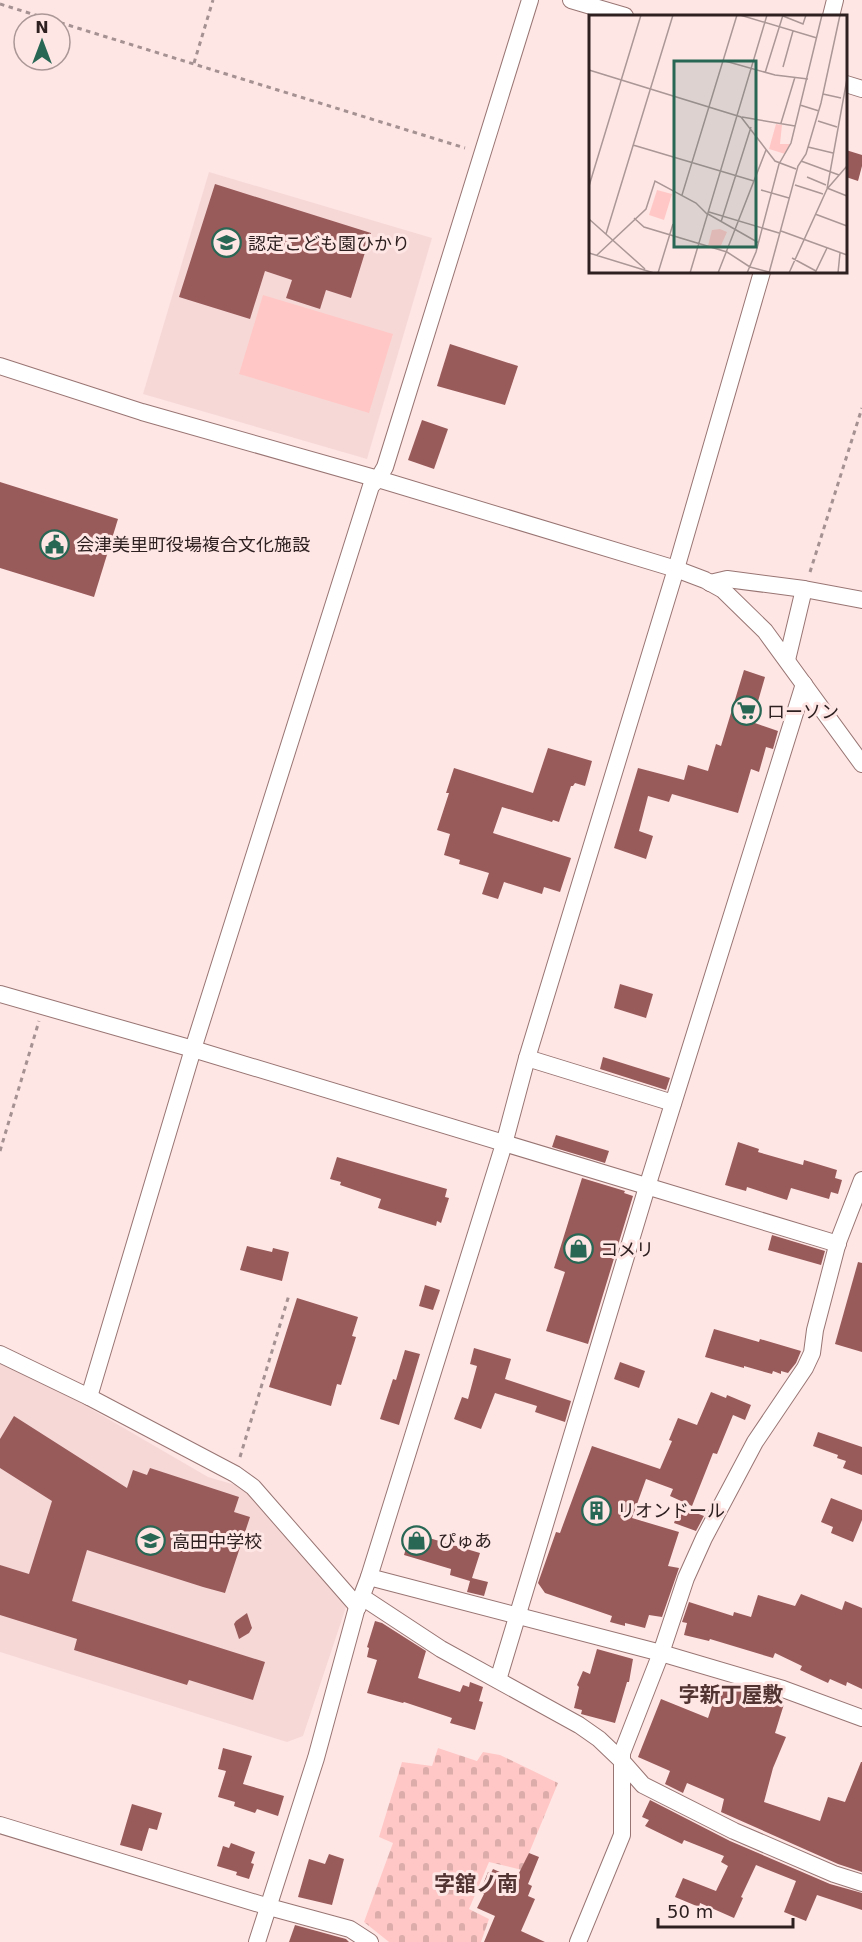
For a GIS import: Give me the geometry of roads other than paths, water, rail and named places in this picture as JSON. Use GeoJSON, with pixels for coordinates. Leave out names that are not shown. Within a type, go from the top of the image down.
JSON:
{"type":"FeatureCollection","features":[{"type":"Feature","properties":{"kind":"street"},"geometry":{"type":"LineString","coordinates":[[90,1397],[193,1049],[371,486],[386,467],[530,0]]}},
{"type":"Feature","properties":{"kind":"street"},"geometry":{"type":"LineString","coordinates":[[570,0],[622,15]]}},
{"type":"Feature","properties":{"kind":"street"},"geometry":{"type":"LineString","coordinates":[[831,15],[835,0]]}},
{"type":"Feature","properties":{"kind":"street"},"geometry":{"type":"LineString","coordinates":[[847,84],[862,89]]}},
{"type":"Feature","properties":{"kind":"street"},"geometry":{"type":"LineString","coordinates":[[257,1942],[316,1758],[360,1602],[504,1144],[527,1058],[676,569],[762,273]]}},
{"type":"Feature","properties":{"kind":"street"},"geometry":{"type":"LineString","coordinates":[[0,366],[142,412],[378,479],[676,569],[710,583],[723,590],[765,631],[862,764]]}},
{"type":"Feature","properties":{"kind":"street"},"geometry":{"type":"LineString","coordinates":[[710,583],[727,579],[804,589],[862,600]]}},
{"type":"Feature","properties":{"kind":"street"},"geometry":{"type":"LineString","coordinates":[[787,660],[804,589]]}},
{"type":"Feature","properties":{"kind":"street"},"geometry":{"type":"LineString","coordinates":[[498,1680],[647,1187],[804,684]]}},
{"type":"Feature","properties":{"kind":"street"},"geometry":{"type":"LineString","coordinates":[[0,994],[193,1049],[838,1244]]}},
{"type":"Feature","properties":{"kind":"street"},"geometry":{"type":"LineString","coordinates":[[527,1058],[673,1103]]}},
{"type":"Feature","properties":{"kind":"street"},"geometry":{"type":"LineString","coordinates":[[578,1942],[622,1835],[622,1753],[661,1653],[686,1578],[704,1538],[755,1442],[805,1368],[812,1353],[815,1330],[838,1244],[862,1180]]}},
{"type":"Feature","properties":{"kind":"street"},"geometry":{"type":"LineString","coordinates":[[0,1354],[90,1397],[235,1474],[253,1486],[360,1602],[579,1725],[599,1739],[643,1785],[734,1832],[834,1874],[862,1883]]}},
{"type":"Feature","properties":{"kind":"street"},"geometry":{"type":"LineString","coordinates":[[369,1577],[661,1653],[783,1689],[862,1718]]}},
{"type":"Feature","properties":{"kind":"street"},"geometry":{"type":"LineString","coordinates":[[0,1825],[269,1907],[350,1929],[370,1942]]}},
{"type":"Feature","properties":{"kind":"place","name":"認定こども園ひかり"},"geometry":{"type":"Point","coordinates":[227,243]}},
{"type":"Feature","properties":{"kind":"place","name":"会津美里町役場複合文化施設"},"geometry":{"type":"Point","coordinates":[55,544]}},
{"type":"Feature","properties":{"kind":"place","name":"ローソン"},"geometry":{"type":"Point","coordinates":[746,711]}},
{"type":"Feature","properties":{"kind":"place","name":"コメリ"},"geometry":{"type":"Point","coordinates":[579,1249]}},
{"type":"Feature","properties":{"kind":"place","name":"リオンドール"},"geometry":{"type":"Point","coordinates":[596,1510]}},
{"type":"Feature","properties":{"kind":"place","name":"ぴゅあ"},"geometry":{"type":"Point","coordinates":[417,1540]}},
{"type":"Feature","properties":{"kind":"place","name":"高田中学校"},"geometry":{"type":"Point","coordinates":[151,1541]}},
{"type":"Feature","properties":{"kind":"district","name":"字新丁屋敷"},"geometry":{"type":"Point","coordinates":[731,1695]}},
{"type":"Feature","properties":{"kind":"district","name":"字舘ノ南"},"geometry":{"type":"Point","coordinates":[476,1884]}}]}
